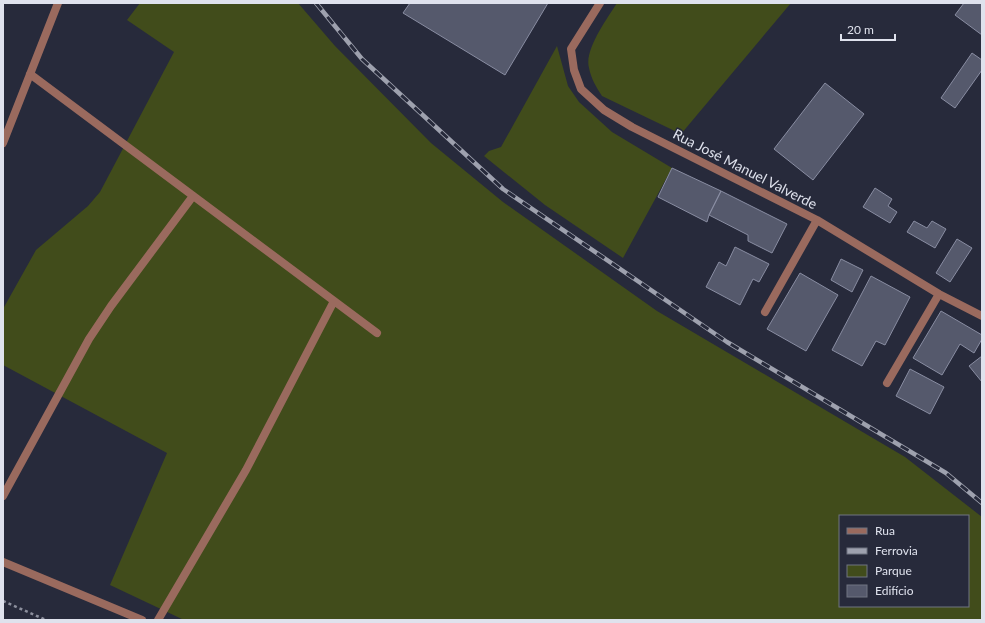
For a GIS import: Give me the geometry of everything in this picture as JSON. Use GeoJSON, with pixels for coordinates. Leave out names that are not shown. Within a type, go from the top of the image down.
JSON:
{"type":"FeatureCollection","features":[{"type":"Feature","properties":{"kind":"street"},"geometry":{"type":"LineString","coordinates":[[3,143],[58,3]]}},
{"type":"Feature","properties":{"kind":"street","name":"Rua José Manuel Valverde"},"geometry":{"type":"LineString","coordinates":[[600,3],[571,49],[574,70],[581,89],[604,110],[632,127],[817,220],[939,294],[982,316]]}},
{"type":"Feature","properties":{"kind":"street"},"geometry":{"type":"LineString","coordinates":[[30,74],[377,333]]}},
{"type":"Feature","properties":{"kind":"street"},"geometry":{"type":"LineString","coordinates":[[3,496],[89,339],[111,306],[193,196]]}},
{"type":"Feature","properties":{"kind":"street"},"geometry":{"type":"LineString","coordinates":[[765,312],[817,220]]}},
{"type":"Feature","properties":{"kind":"street"},"geometry":{"type":"LineString","coordinates":[[887,383],[939,294]]}},
{"type":"Feature","properties":{"kind":"street"},"geometry":{"type":"LineString","coordinates":[[158,620],[246,470],[334,301]]}},
{"type":"Feature","properties":{"kind":"street"},"geometry":{"type":"LineString","coordinates":[[3,562],[142,620]]}},
{"type":"Feature","properties":{"kind":"path"},"geometry":{"type":"LineString","coordinates":[[3,601],[46,620]]}},
{"type":"Feature","properties":{"kind":"green space"},"geometry":{"type":"Polygon","coordinates":[[[140,3],[298,3],[335,46],[431,143],[503,202],[657,311],[905,457],[982,517],[982,620],[184,620],[110,585],[167,453],[3,365],[3,309],[36,250],[88,206],[100,192],[174,52],[127,20],[140,3]]]}},
{"type":"Feature","properties":{"kind":"green space"},"geometry":{"type":"Polygon","coordinates":[[[617,3],[791,3],[681,134],[602,96],[594,82],[588,61],[590,52],[597,35],[617,3]]]}},
{"type":"Feature","properties":{"kind":"green space"},"geometry":{"type":"Polygon","coordinates":[[[557,46],[568,86],[579,102],[612,132],[672,168],[623,258],[545,205],[484,156],[489,151],[501,147],[557,46]]]}},
{"type":"Feature","properties":{"kind":"building"},"geometry":{"type":"Polygon","coordinates":[[[410,3],[548,3],[505,75],[403,13],[410,3]]]}},
{"type":"Feature","properties":{"kind":"building"},"geometry":{"type":"Polygon","coordinates":[[[964,3],[982,3],[982,35],[955,15],[964,3]]]}},
{"type":"Feature","properties":{"kind":"building"},"geometry":{"type":"Polygon","coordinates":[[[972,53],[982,60],[982,70],[955,108],[941,98],[972,53]]]}},
{"type":"Feature","properties":{"kind":"building"},"geometry":{"type":"Polygon","coordinates":[[[825,83],[864,114],[813,180],[774,149],[825,83]]]}},
{"type":"Feature","properties":{"kind":"building"},"geometry":{"type":"Polygon","coordinates":[[[672,168],[721,191],[707,222],[658,197],[672,168]]]}},
{"type":"Feature","properties":{"kind":"building"},"geometry":{"type":"Polygon","coordinates":[[[875,188],[892,199],[888,206],[897,212],[890,223],[863,207],[875,188]]]}},
{"type":"Feature","properties":{"kind":"building"},"geometry":{"type":"Polygon","coordinates":[[[721,191],[787,224],[772,253],[748,241],[748,235],[709,215],[721,191]]]}},
{"type":"Feature","properties":{"kind":"building"},"geometry":{"type":"Polygon","coordinates":[[[914,221],[927,228],[932,221],[946,229],[935,248],[907,232],[914,221]]]}},
{"type":"Feature","properties":{"kind":"building"},"geometry":{"type":"Polygon","coordinates":[[[957,239],[972,248],[950,282],[936,273],[957,239]]]}},
{"type":"Feature","properties":{"kind":"building"},"geometry":{"type":"Polygon","coordinates":[[[735,247],[769,264],[759,282],[753,279],[740,305],[706,287],[719,262],[726,266],[735,247]]]}},
{"type":"Feature","properties":{"kind":"building"},"geometry":{"type":"Polygon","coordinates":[[[841,259],[863,270],[852,292],[831,280],[841,259]]]}},
{"type":"Feature","properties":{"kind":"building"},"geometry":{"type":"Polygon","coordinates":[[[800,273],[838,295],[806,351],[767,329],[800,273]]]}},
{"type":"Feature","properties":{"kind":"building"},"geometry":{"type":"Polygon","coordinates":[[[871,276],[910,297],[885,345],[876,341],[862,366],[832,350],[871,276]]]}},
{"type":"Feature","properties":{"kind":"building"},"geometry":{"type":"Polygon","coordinates":[[[941,311],[982,335],[982,339],[974,353],[960,344],[942,375],[913,358],[941,311]]]}},
{"type":"Feature","properties":{"kind":"building"},"geometry":{"type":"Polygon","coordinates":[[[982,356],[982,382],[969,366],[982,356]]]}},
{"type":"Feature","properties":{"kind":"building"},"geometry":{"type":"Polygon","coordinates":[[[910,369],[944,387],[930,414],[896,396],[910,369]]]}},
{"type":"Feature","properties":{"kind":"railway"},"geometry":{"type":"LineString","coordinates":[[316,3],[362,59],[503,189],[727,342],[946,473],[982,503]]}}]}
